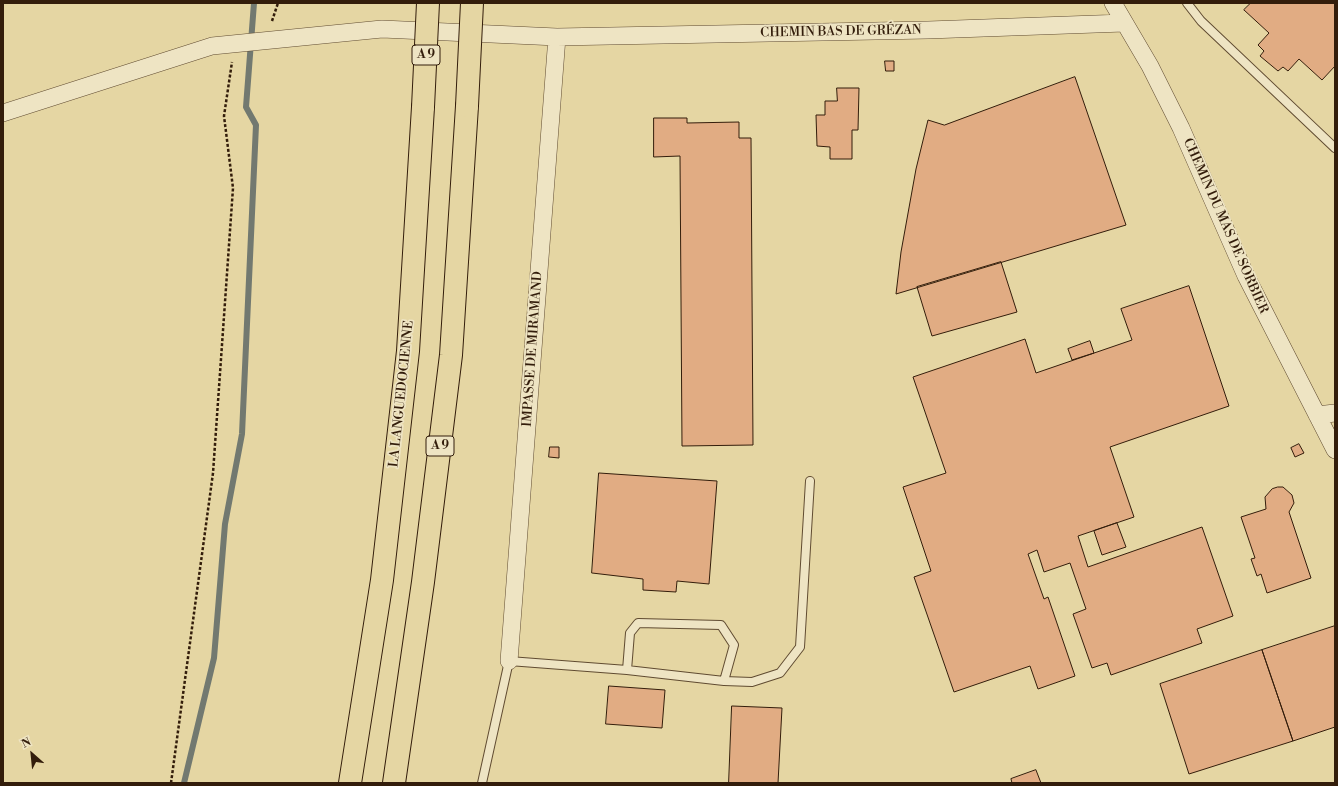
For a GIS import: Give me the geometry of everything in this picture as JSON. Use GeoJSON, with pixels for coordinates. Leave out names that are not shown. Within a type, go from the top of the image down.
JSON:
{"type":"FeatureCollection","features":[{"type":"Feature","properties":{"kind":"highway","name":"LA LANGUEDOCIENNE"},"geometry":{"type":"LineString","coordinates":[[350,783],[382,580],[408,351],[424,107],[428,3]]}},
{"type":"Feature","properties":{"kind":"highway","name":"A 9"},"geometry":{"type":"LineString","coordinates":[[394,783],[423,582],[451,356],[472,3]]}},
{"type":"Feature","properties":{"kind":"street","name":"CHEMIN DU MAS DE SORBIER"},"geometry":{"type":"LineString","coordinates":[[1113,3],[1150,66],[1181,128],[1246,276],[1335,450]]}},
{"type":"Feature","properties":{"kind":"street","name":"CHEMIN BAS DE GRÉZAN"},"geometry":{"type":"LineString","coordinates":[[3,113],[212,46],[382,29],[557,37],[928,30],[1124,22]]}},
{"type":"Feature","properties":{"kind":"street","name":"IMPASSE DE MIRAMAND"},"geometry":{"type":"LineString","coordinates":[[509,661],[557,37]]}},
{"type":"Feature","properties":{"kind":"street"},"geometry":{"type":"LineString","coordinates":[[1317,415],[1335,413]]}},
{"type":"Feature","properties":{"kind":"lane"},"geometry":{"type":"LineString","coordinates":[[1186,3],[1201,21],[1335,148]]}},
{"type":"Feature","properties":{"kind":"lane"},"geometry":{"type":"LineString","coordinates":[[482,783],[509,661],[627,670],[724,681],[752,682],[780,673],[800,647],[810,481]]}},
{"type":"Feature","properties":{"kind":"lane"},"geometry":{"type":"LineString","coordinates":[[627,670],[630,633],[638,623],[721,625],[734,645],[724,681]]}},
{"type":"Feature","properties":{"kind":"path"},"geometry":{"type":"LineString","coordinates":[[170,783],[213,473],[233,188],[224,116],[235,44]]}},
{"type":"Feature","properties":{"kind":"building"},"geometry":{"type":"Polygon","coordinates":[[[1251,3],[1335,3],[1335,66],[1322,80],[1299,59],[1288,71],[1283,67],[1278,71],[1260,56],[1264,51],[1258,45],[1269,33],[1244,10],[1251,3]]]}},
{"type":"Feature","properties":{"kind":"building"},"geometry":{"type":"Polygon","coordinates":[[[885,61],[894,61],[894,71],[886,71],[885,61]]]}},
{"type":"Feature","properties":{"kind":"building"},"geometry":{"type":"Polygon","coordinates":[[[1075,77],[1126,225],[896,294],[901,252],[916,169],[928,120],[944,125],[1075,77]]]}},
{"type":"Feature","properties":{"kind":"building"},"geometry":{"type":"Polygon","coordinates":[[[837,88],[859,88],[858,130],[852,130],[852,159],[830,159],[830,147],[817,146],[816,115],[825,115],[825,101],[837,101],[837,88]]]}},
{"type":"Feature","properties":{"kind":"building"},"geometry":{"type":"Polygon","coordinates":[[[654,118],[687,118],[687,123],[739,122],[739,138],[751,138],[753,445],[682,446],[680,156],[654,157],[654,118]]]}},
{"type":"Feature","properties":{"kind":"building"},"geometry":{"type":"Polygon","coordinates":[[[1001,262],[1017,312],[932,336],[917,287],[1001,262]]]}},
{"type":"Feature","properties":{"kind":"building"},"geometry":{"type":"Polygon","coordinates":[[[1189,286],[1229,406],[1110,447],[1134,517],[1078,536],[1088,567],[1202,527],[1233,616],[1197,629],[1202,643],[1111,675],[1107,663],[1092,668],[1073,614],[1086,609],[1070,563],[1044,572],[1037,550],[1028,554],[1044,599],[1048,597],[1075,676],[1038,689],[1030,666],[954,692],[914,577],[931,571],[903,487],[946,473],[913,377],[1025,339],[1036,373],[1132,340],[1121,309],[1189,286]]]}},
{"type":"Feature","properties":{"kind":"building"},"geometry":{"type":"Polygon","coordinates":[[[1090,341],[1094,353],[1072,360],[1068,349],[1090,341]]]}},
{"type":"Feature","properties":{"kind":"building"},"geometry":{"type":"Polygon","coordinates":[[[1299,444],[1304,453],[1295,457],[1291,448],[1299,444]]]}},
{"type":"Feature","properties":{"kind":"building"},"geometry":{"type":"Polygon","coordinates":[[[550,447],[559,447],[559,458],[549,457],[550,447]]]}},
{"type":"Feature","properties":{"kind":"building"},"geometry":{"type":"Polygon","coordinates":[[[599,473],[717,481],[709,584],[677,581],[676,592],[643,590],[643,579],[592,573],[599,473]]]}},
{"type":"Feature","properties":{"kind":"building"},"geometry":{"type":"Polygon","coordinates":[[[1283,487],[1292,495],[1294,503],[1289,512],[1311,578],[1267,593],[1261,574],[1257,576],[1251,559],[1255,558],[1241,517],[1266,509],[1265,497],[1272,489],[1283,487]]]}},
{"type":"Feature","properties":{"kind":"building"},"geometry":{"type":"Polygon","coordinates":[[[1117,523],[1126,547],[1102,555],[1094,531],[1117,523]]]}},
{"type":"Feature","properties":{"kind":"building"},"geometry":{"type":"Polygon","coordinates":[[[1335,626],[1335,727],[1293,741],[1262,650],[1335,626]]]}},
{"type":"Feature","properties":{"kind":"building"},"geometry":{"type":"Polygon","coordinates":[[[1262,650],[1293,741],[1189,774],[1160,684],[1262,650]]]}},
{"type":"Feature","properties":{"kind":"building"},"geometry":{"type":"Polygon","coordinates":[[[609,686],[665,690],[662,728],[606,724],[609,686]]]}},
{"type":"Feature","properties":{"kind":"building"},"geometry":{"type":"Polygon","coordinates":[[[732,706],[782,708],[778,783],[729,783],[732,706]]]}},
{"type":"Feature","properties":{"kind":"building"},"geometry":{"type":"Polygon","coordinates":[[[1036,770],[1041,783],[1012,783],[1011,779],[1036,770]]]}},
{"type":"Feature","properties":{"kind":"waterway"},"geometry":{"type":"LineString","coordinates":[[184,783],[214,658],[225,524],[242,434],[256,125],[246,107],[254,3]]}}]}
